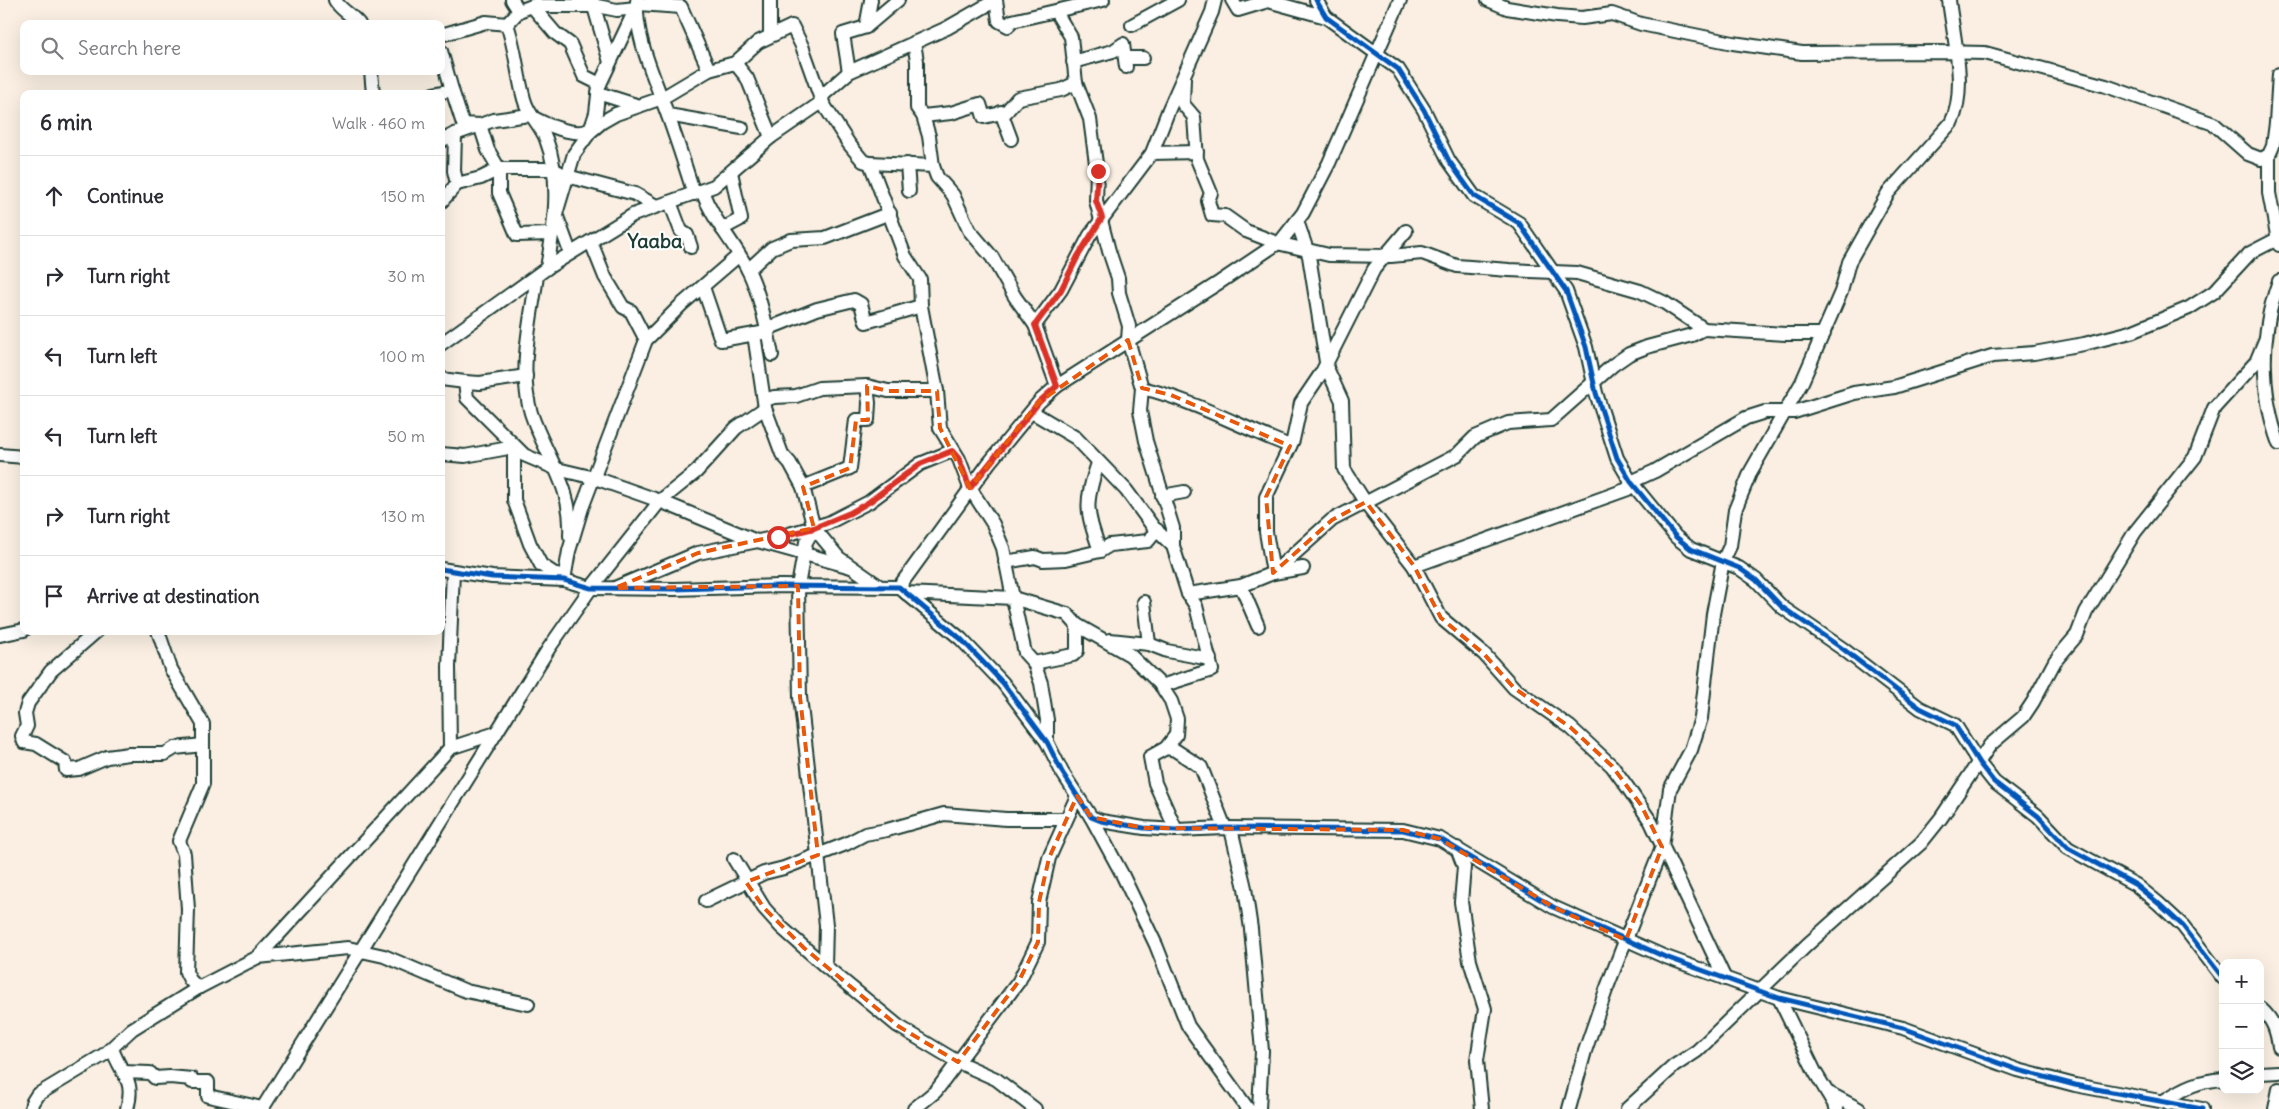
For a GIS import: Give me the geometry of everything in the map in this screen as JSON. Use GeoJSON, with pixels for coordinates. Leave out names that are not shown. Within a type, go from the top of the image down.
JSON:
{"type":"FeatureCollection","features":[{"type":"Feature","properties":{"kind":"street"},"geometry":{"type":"LineString","coordinates":[[335,0],[338,7],[355,20]]}},
{"type":"Feature","properties":{"kind":"street"},"geometry":{"type":"LineString","coordinates":[[532,6],[546,0]]}},
{"type":"Feature","properties":{"kind":"street"},"geometry":{"type":"LineString","coordinates":[[770,0],[770,35]]}},
{"type":"Feature","properties":{"kind":"street"},"geometry":{"type":"LineString","coordinates":[[866,27],[870,0]]}},
{"type":"Feature","properties":{"kind":"street"},"geometry":{"type":"LineString","coordinates":[[849,72],[843,34],[866,27],[898,0]]}},
{"type":"Feature","properties":{"kind":"street"},"geometry":{"type":"LineString","coordinates":[[445,341],[570,252],[591,242],[633,215],[698,192],[731,172],[771,137],[822,102],[823,96],[849,72],[947,28],[996,0],[999,21],[1008,26],[1012,21],[1103,0]]}},
{"type":"Feature","properties":{"kind":"street"},"geometry":{"type":"LineString","coordinates":[[1132,25],[1160,4],[1178,0]]}},
{"type":"Feature","properties":{"kind":"street"},"geometry":{"type":"LineString","coordinates":[[1035,325],[1061,290],[1078,256],[1102,218],[1152,153],[1169,109],[1212,12],[1215,0]]}},
{"type":"Feature","properties":{"kind":"street"},"geometry":{"type":"LineString","coordinates":[[1232,0],[1238,10],[1268,1],[1326,17],[1398,69],[1424,110],[1449,161],[1474,196],[1519,224],[1566,291],[1586,347],[1593,382],[1617,458],[1631,482],[1676,537],[1691,549],[1740,568],[1756,580],[1782,607],[1843,649],[1920,708],[1955,725],[1979,763],[1994,782],[2038,816],[2068,848],[2136,885],[2158,903],[2183,926],[2219,973]]}},
{"type":"Feature","properties":{"kind":"street"},"geometry":{"type":"LineString","coordinates":[[1316,0],[1326,17]]}},
{"type":"Feature","properties":{"kind":"street"},"geometry":{"type":"LineString","coordinates":[[902,590],[970,488],[1032,412],[1057,386],[1277,243],[1297,221],[1329,163],[1400,0]]}},
{"type":"Feature","properties":{"kind":"street"},"geometry":{"type":"LineString","coordinates":[[1488,0],[1507,8],[1557,16],[1582,18],[1612,14],[1641,24],[1716,40],[1802,53],[1985,53],[2106,86],[2214,124],[2248,154],[2261,159],[2269,155]]}},
{"type":"Feature","properties":{"kind":"street"},"geometry":{"type":"LineString","coordinates":[[1569,1109],[1585,1051],[1662,847],[1670,789],[1691,750],[1701,718],[1708,644],[1723,561],[1730,546],[1735,510],[1751,471],[1785,413],[1824,334],[1848,274],[1849,262],[1888,193],[1951,123],[1956,113],[1956,53],[1949,0]]}},
{"type":"Feature","properties":{"kind":"street"},"geometry":{"type":"LineString","coordinates":[[593,3],[610,62]]}},
{"type":"Feature","properties":{"kind":"street"},"geometry":{"type":"LineString","coordinates":[[570,252],[556,214],[553,169],[546,138],[529,115],[508,24],[517,4],[532,6],[593,3],[617,10],[638,3],[681,7],[709,70]]}},
{"type":"Feature","properties":{"kind":"street"},"geometry":{"type":"LineString","coordinates":[[547,268],[551,234],[574,154],[590,130],[596,113],[599,89],[638,3]]}},
{"type":"Feature","properties":{"kind":"street"},"geometry":{"type":"LineString","coordinates":[[638,3],[638,27],[654,81],[698,192],[748,270],[760,333],[765,404],[782,454],[790,463],[803,487],[814,528],[839,558],[879,586]]}},
{"type":"Feature","properties":{"kind":"street"},"geometry":{"type":"LineString","coordinates":[[532,6],[555,33],[570,44],[584,76],[599,89],[639,106]]}},
{"type":"Feature","properties":{"kind":"street"},"geometry":{"type":"LineString","coordinates":[[1056,12],[1071,38],[1076,83],[1090,119],[1098,171],[1096,201],[1129,326],[1128,340],[1142,388],[1140,411],[1146,441],[1173,528],[1173,546],[1188,594],[1196,606],[1212,670],[1161,686]]}},
{"type":"Feature","properties":{"kind":"street"},"geometry":{"type":"LineString","coordinates":[[445,34],[486,22],[508,24]]}},
{"type":"Feature","properties":{"kind":"street"},"geometry":{"type":"LineString","coordinates":[[445,139],[494,120],[529,115],[539,121],[576,132],[590,130],[602,122],[662,98],[709,70],[735,63],[770,35],[792,26],[802,46],[822,102],[849,144],[863,161],[933,166]]}},
{"type":"Feature","properties":{"kind":"street"},"geometry":{"type":"LineString","coordinates":[[914,43],[917,61],[917,108],[923,116],[929,136],[933,166],[938,177],[952,195],[970,230],[992,257],[1015,297],[1035,325],[1057,386]]}},
{"type":"Feature","properties":{"kind":"street"},"geometry":{"type":"LineString","coordinates":[[1074,62],[1113,51],[1124,44],[1126,62],[1143,58]]}},
{"type":"Feature","properties":{"kind":"street"},"geometry":{"type":"LineString","coordinates":[[735,63],[748,78],[771,137]]}},
{"type":"Feature","properties":{"kind":"street"},"geometry":{"type":"LineString","coordinates":[[445,65],[463,124],[480,125]]}},
{"type":"Feature","properties":{"kind":"street"},"geometry":{"type":"LineString","coordinates":[[1414,566],[1608,498],[1628,489],[1631,482],[1655,471],[1746,418],[1765,412],[1794,412],[1854,393],[1894,387],[1992,356],[2034,353],[2084,344],[2131,332],[2190,308],[2214,292],[2250,253],[2279,241],[2269,193],[2269,155],[2273,146],[2276,123],[2279,74]]}},
{"type":"Feature","properties":{"kind":"street"},"geometry":{"type":"LineString","coordinates":[[1184,78],[1183,104],[1194,117],[1197,159],[1211,193],[1208,201],[1212,215],[1225,216],[1246,231],[1277,243],[1329,255],[1385,256],[1422,253],[1457,266],[1577,273],[1640,291],[1665,303],[1704,329]]}},
{"type":"Feature","properties":{"kind":"street"},"geometry":{"type":"LineString","coordinates":[[923,116],[950,113],[980,104],[984,116],[1006,112],[1018,98],[1061,90],[1076,83]]}},
{"type":"Feature","properties":{"kind":"street"},"geometry":{"type":"LineString","coordinates":[[445,91],[452,90]]}},
{"type":"Feature","properties":{"kind":"street"},"geometry":{"type":"LineString","coordinates":[[1000,112],[1011,139]]}},
{"type":"Feature","properties":{"kind":"street"},"geometry":{"type":"LineString","coordinates":[[668,115],[742,128]]}},
{"type":"Feature","properties":{"kind":"street"},"geometry":{"type":"LineString","coordinates":[[480,125],[488,150],[499,169],[499,193],[517,235],[551,234]]}},
{"type":"Feature","properties":{"kind":"street"},"geometry":{"type":"LineString","coordinates":[[445,196],[456,179],[455,134]]}},
{"type":"Feature","properties":{"kind":"street"},"geometry":{"type":"LineString","coordinates":[[1152,153],[1197,152]]}},
{"type":"Feature","properties":{"kind":"street"},"geometry":{"type":"LineString","coordinates":[[870,163],[905,256],[920,279],[921,306],[937,391],[940,428],[952,451],[959,459],[970,488],[994,524],[1003,548],[1025,653],[1034,663],[1044,694],[1047,742]]}},
{"type":"Feature","properties":{"kind":"street"},"geometry":{"type":"LineString","coordinates":[[907,164],[909,191]]}},
{"type":"Feature","properties":{"kind":"street"},"geometry":{"type":"LineString","coordinates":[[445,173],[456,179],[481,178],[499,169],[553,169],[567,176],[635,194],[656,206]]}},
{"type":"Feature","properties":{"kind":"street"},"geometry":{"type":"LineString","coordinates":[[722,229],[741,219],[731,172]]}},
{"type":"Feature","properties":{"kind":"street"},"geometry":{"type":"LineString","coordinates":[[670,202],[681,230],[687,235],[691,248]]}},
{"type":"Feature","properties":{"kind":"street"},"geometry":{"type":"LineString","coordinates":[[748,270],[772,248],[791,240],[825,238],[890,213]]}},
{"type":"Feature","properties":{"kind":"street"},"geometry":{"type":"LineString","coordinates":[[1297,221],[1307,250],[1318,302],[1326,363],[1342,401],[1344,469],[1414,566],[1441,618],[1484,654],[1514,688],[1570,727],[1612,766],[1641,805],[1725,979]]}},
{"type":"Feature","properties":{"kind":"street"},"geometry":{"type":"LineString","coordinates":[[1273,573],[1266,532],[1266,497],[1290,446],[1301,403],[1326,363],[1374,269],[1406,231]]}},
{"type":"Feature","properties":{"kind":"street"},"geometry":{"type":"LineString","coordinates":[[591,242],[605,277],[623,307],[631,312],[646,340]]}},
{"type":"Feature","properties":{"kind":"street"},"geometry":{"type":"LineString","coordinates":[[564,580],[569,550],[582,508],[595,478],[614,418],[646,340],[738,256]]}},
{"type":"Feature","properties":{"kind":"street"},"geometry":{"type":"LineString","coordinates":[[537,276],[527,347],[526,388],[531,413],[557,469],[568,511],[569,550]]}},
{"type":"Feature","properties":{"kind":"street"},"geometry":{"type":"LineString","coordinates":[[2279,281],[2274,296],[2266,338],[2265,378],[2271,422],[2279,444]]}},
{"type":"Feature","properties":{"kind":"street"},"geometry":{"type":"LineString","coordinates":[[703,287],[721,340],[760,333],[817,309],[854,300],[861,304],[866,322],[921,306]]}},
{"type":"Feature","properties":{"kind":"street"},"geometry":{"type":"LineString","coordinates":[[1273,573],[1332,520],[1456,455],[1475,437],[1508,423],[1551,420],[1593,382],[1629,354],[1646,346],[1692,335],[1704,329],[1786,334],[1824,334]]}},
{"type":"Feature","properties":{"kind":"street"},"geometry":{"type":"LineString","coordinates":[[760,333],[772,354]]}},
{"type":"Feature","properties":{"kind":"street"},"geometry":{"type":"LineString","coordinates":[[1627,1109],[1674,1066],[1697,1051],[1808,944],[1921,843],[1990,746],[2023,717],[2055,661],[2077,635],[2086,612],[2140,524],[2195,456],[2214,408],[2256,362],[2266,338]]}},
{"type":"Feature","properties":{"kind":"street"},"geometry":{"type":"LineString","coordinates":[[445,380],[480,383],[526,376]]}},
{"type":"Feature","properties":{"kind":"street"},"geometry":{"type":"LineString","coordinates":[[465,382],[467,398],[524,455],[557,469],[595,478],[660,501],[754,540],[851,567]]}},
{"type":"Feature","properties":{"kind":"street"},"geometry":{"type":"LineString","coordinates":[[123,1072],[150,1073],[155,1078],[182,1077],[192,1079],[192,1082],[208,1082],[208,1096],[262,1109],[549,648],[592,588],[660,501],[696,472],[736,428],[774,397],[796,396],[819,388],[867,386],[888,391],[937,391]]}},
{"type":"Feature","properties":{"kind":"street"},"geometry":{"type":"LineString","coordinates":[[803,487],[850,468],[856,420],[868,420],[867,386]]}},
{"type":"Feature","properties":{"kind":"street"},"geometry":{"type":"LineString","coordinates":[[1142,388],[1171,395],[1244,428],[1290,446]]}},
{"type":"Feature","properties":{"kind":"street"},"geometry":{"type":"LineString","coordinates":[[1032,412],[1076,438],[1140,507],[1157,530],[1173,546]]}},
{"type":"Feature","properties":{"kind":"street"},"geometry":{"type":"LineString","coordinates":[[445,454],[465,456],[514,447]]}},
{"type":"Feature","properties":{"kind":"street"},"geometry":{"type":"LineString","coordinates":[[514,447],[514,500],[530,544],[541,565],[564,580]]}},
{"type":"Feature","properties":{"kind":"street"},"geometry":{"type":"LineString","coordinates":[[615,588],[698,553],[814,528],[850,513],[869,502],[920,464],[952,451]]}},
{"type":"Feature","properties":{"kind":"street"},"geometry":{"type":"LineString","coordinates":[[0,455],[20,457]]}},
{"type":"Feature","properties":{"kind":"street"},"geometry":{"type":"LineString","coordinates":[[1098,463],[1089,491],[1087,512],[1100,551]]}},
{"type":"Feature","properties":{"kind":"street"},"geometry":{"type":"LineString","coordinates":[[1162,496],[1184,492]]}},
{"type":"Feature","properties":{"kind":"street"},"geometry":{"type":"LineString","coordinates":[[814,528],[803,554],[798,586],[800,696],[826,925],[825,966]]}},
{"type":"Feature","properties":{"kind":"street"},"geometry":{"type":"LineString","coordinates":[[1005,562],[1035,557],[1043,560],[1066,559],[1100,551],[1110,544],[1148,541],[1157,530]]}},
{"type":"Feature","properties":{"kind":"street"},"geometry":{"type":"LineString","coordinates":[[1188,594],[1241,586],[1273,573],[1303,568]]}},
{"type":"Feature","properties":{"kind":"street"},"geometry":{"type":"LineString","coordinates":[[450,748],[447,570],[492,577],[564,580],[592,588],[879,586],[902,590],[1013,598],[1067,614],[1077,625],[1130,655],[1161,686],[1171,701],[1177,719],[1176,735],[1166,748],[1150,757],[1156,782],[1176,830]]}},
{"type":"Feature","properties":{"kind":"street"},"geometry":{"type":"LineString","coordinates":[[1241,586],[1258,626]]}},
{"type":"Feature","properties":{"kind":"street"},"geometry":{"type":"LineString","coordinates":[[902,590],[962,640],[1003,683],[1047,742],[1122,874],[1156,945],[1188,1026],[1248,1109]]}},
{"type":"Feature","properties":{"kind":"street"},"geometry":{"type":"LineString","coordinates":[[1144,602],[1149,644]]}},
{"type":"Feature","properties":{"kind":"street"},"geometry":{"type":"LineString","coordinates":[[1034,663],[1073,655],[1077,651],[1077,625]]}},
{"type":"Feature","properties":{"kind":"street"},"geometry":{"type":"LineString","coordinates":[[0,636],[20,631]]}},
{"type":"Feature","properties":{"kind":"street"},"geometry":{"type":"LineString","coordinates":[[92,635],[51,671],[28,704],[25,713],[27,726],[22,736],[24,742],[36,744],[65,762],[66,770],[79,769],[108,757],[129,754],[166,754],[174,748],[203,745]]}},
{"type":"Feature","properties":{"kind":"street"},"geometry":{"type":"LineString","coordinates":[[159,635],[172,669],[202,724],[202,784],[179,841],[184,854],[188,909],[186,972],[190,980],[198,988]]}},
{"type":"Feature","properties":{"kind":"street"},"geometry":{"type":"LineString","coordinates":[[1098,638],[1149,644],[1167,651],[1210,659]]}},
{"type":"Feature","properties":{"kind":"street"},"geometry":{"type":"LineString","coordinates":[[31,1109],[32,1103],[38,1095],[112,1048],[132,1029],[198,988],[258,957],[450,748],[496,733]]}},
{"type":"Feature","properties":{"kind":"street"},"geometry":{"type":"LineString","coordinates":[[1166,748],[1175,750],[1201,768],[1228,829],[1245,888],[1251,929],[1262,1051],[1259,1109]]}},
{"type":"Feature","properties":{"kind":"street"},"geometry":{"type":"LineString","coordinates":[[914,1109],[936,1091],[1019,980],[1038,942],[1039,902],[1049,858],[1065,820],[1078,796]]}},
{"type":"Feature","properties":{"kind":"street"},"geometry":{"type":"LineString","coordinates":[[706,902],[764,873],[784,868],[818,855],[865,834],[887,830],[944,814],[1006,819],[1065,820]]}},
{"type":"Feature","properties":{"kind":"street"},"geometry":{"type":"LineString","coordinates":[[1091,817],[1116,825],[1176,830],[1403,830],[1440,839],[1554,907],[1663,956],[1760,992],[1903,1028],[2018,1070],[2075,1085],[2169,1105],[2202,1109]]}},
{"type":"Feature","properties":{"kind":"street"},"geometry":{"type":"LineString","coordinates":[[1456,848],[1464,867],[1461,902],[1470,961],[1484,1008],[1477,1060],[1482,1109]]}},
{"type":"Feature","properties":{"kind":"street"},"geometry":{"type":"LineString","coordinates":[[734,859],[746,882],[764,908],[781,927],[825,966],[898,1026],[958,1062],[996,1079],[1035,1109]]}},
{"type":"Feature","properties":{"kind":"street"},"geometry":{"type":"LineString","coordinates":[[258,957],[348,948],[384,956],[466,991],[528,1004]]}},
{"type":"Feature","properties":{"kind":"street"},"geometry":{"type":"LineString","coordinates":[[1779,998],[1837,1109]]}},
{"type":"Feature","properties":{"kind":"street"},"geometry":{"type":"LineString","coordinates":[[2264,1012],[2270,1017],[2277,1032],[2279,1048]]}},
{"type":"Feature","properties":{"kind":"street"},"geometry":{"type":"LineString","coordinates":[[112,1048],[117,1064],[131,1087],[127,1109]]}},
{"type":"Feature","properties":{"kind":"street"},"geometry":{"type":"LineString","coordinates":[[2264,1073],[2279,1072]]}},
{"type":"Feature","properties":{"kind":"street"},"geometry":{"type":"LineString","coordinates":[[2169,1105],[2202,1080],[2219,1079]]}},
{"type":"Feature","properties":{"kind":"street"},"geometry":{"type":"LineString","coordinates":[[2275,1109],[2279,1089]]}},
{"type":"Feature","properties":{"kind":"street"},"geometry":{"type":"LineString","coordinates":[[1827,1092],[1859,1109]]}},
{"type":"Feature","properties":{"kind":"highlighted area"},"geometry":{"type":"Polygon","coordinates":[[[1128,340],[1142,388],[1171,395],[1290,446],[1266,497],[1273,573],[1332,520],[1366,502],[1414,566],[1441,618],[1484,654],[1514,688],[1570,727],[1612,766],[1641,805],[1662,847],[1626,940],[1553,907],[1440,839],[1403,830],[1144,828],[1091,817],[1077,796],[1049,858],[1039,902],[1038,942],[1019,981],[958,1062],[898,1026],[804,948],[764,908],[746,882],[818,855],[800,697],[798,586],[615,588],[698,553],[814,528],[803,487],[850,468],[856,420],[868,420],[867,386],[888,391],[937,391],[940,428],[970,488],[1039,402],[1128,340]]]}},
{"type":"Feature","properties":{"kind":"cycle path"},"geometry":{"type":"LineString","coordinates":[[1316,0],[1326,17],[1398,69],[1424,110],[1449,161],[1474,196],[1519,223],[1566,291],[1586,347],[1596,393],[1617,458],[1631,482],[1676,537],[1691,549],[1739,568],[1756,580],[1782,607],[1843,649],[1920,708],[1955,725],[1979,763],[1994,782],[2038,816],[2068,848],[2136,885],[2158,903],[2183,926],[2219,973]]}},
{"type":"Feature","properties":{"kind":"cycle path"},"geometry":{"type":"LineString","coordinates":[[445,570],[492,577],[564,580],[591,588],[899,587],[961,639],[1003,683],[1047,742],[1062,772],[1091,817],[1101,821],[1144,828],[1176,830],[1225,828],[1403,830],[1440,839],[1553,907],[1663,956],[1779,998],[1903,1028],[2018,1070],[2075,1085],[2202,1109]]}},
{"type":"Feature","properties":{"kind":"district","name":"Yaaba"},"geometry":{"type":"Point","coordinates":[655,240]}},
{"type":"Feature","properties":{"kind":"route"},"geometry":{"type":"LineString","coordinates":[[778,537],[814,528],[850,513],[869,502],[920,464],[952,451],[959,459],[970,488],[1039,402],[1057,386],[1035,325],[1061,290],[1078,256],[1102,218],[1096,201],[1098,171]]}}]}
